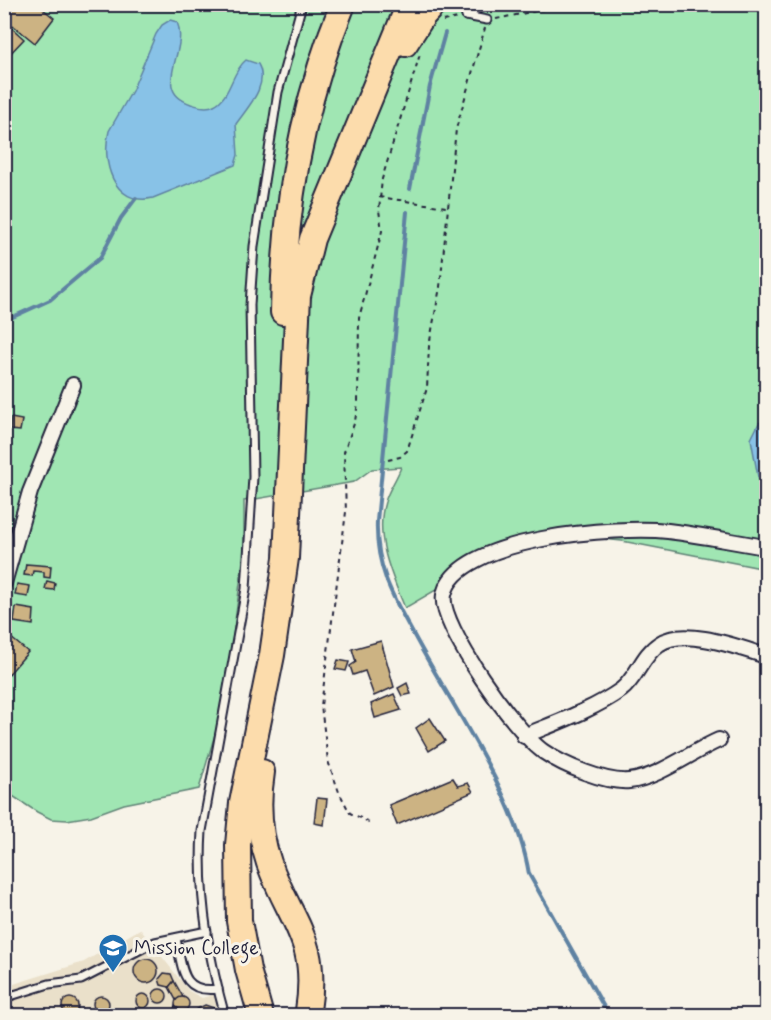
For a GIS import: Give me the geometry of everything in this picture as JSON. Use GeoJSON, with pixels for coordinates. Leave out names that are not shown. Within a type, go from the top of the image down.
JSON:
{"type":"FeatureCollection","features":[{"type":"Feature","properties":{"kind":"highway"},"geometry":{"type":"LineString","coordinates":[[288,368],[274,275],[278,208],[296,110],[329,4]]}},
{"type":"Feature","properties":{"kind":"highway"},"geometry":{"type":"LineString","coordinates":[[261,1016],[243,945],[237,868],[242,803],[261,712],[286,558],[288,368],[285,244],[294,170],[317,74],[344,4]]}},
{"type":"Feature","properties":{"kind":"highway"},"geometry":{"type":"LineString","coordinates":[[254,1016],[242,971],[233,922],[232,845],[236,802],[276,557],[288,368],[298,296],[306,255],[409,4]]}},
{"type":"Feature","properties":{"kind":"highway"},"geometry":{"type":"LineString","coordinates":[[288,368],[321,244],[404,46],[418,23],[437,14]]}},
{"type":"Feature","properties":{"kind":"highway"},"geometry":{"type":"LineString","coordinates":[[261,712],[263,762],[259,798],[261,832],[269,863],[306,945],[312,990],[307,1013]]}},
{"type":"Feature","properties":{"kind":"street"},"geometry":{"type":"LineString","coordinates":[[4,583],[30,492],[73,385]]}},
{"type":"Feature","properties":{"kind":"street"},"geometry":{"type":"LineString","coordinates":[[719,740],[651,775],[628,781],[596,777],[544,753],[524,736],[469,659],[444,611],[444,593],[461,570],[502,549],[569,533],[666,531],[766,547]]}},
{"type":"Feature","properties":{"kind":"street"},"geometry":{"type":"LineString","coordinates":[[524,736],[622,690],[659,644],[672,639],[689,638],[723,643],[763,655]]}},
{"type":"Feature","properties":{"kind":"lane"},"geometry":{"type":"LineString","coordinates":[[225,1016],[207,931],[201,871],[202,831],[234,666],[248,557],[253,477],[250,325],[254,246],[278,92],[302,4]]}},
{"type":"Feature","properties":{"kind":"lane"},"geometry":{"type":"LineString","coordinates":[[466,16],[486,4]]}},
{"type":"Feature","properties":{"kind":"lane"},"geometry":{"type":"LineString","coordinates":[[466,16],[487,20]]}},
{"type":"Feature","properties":{"kind":"lane"},"geometry":{"type":"LineString","coordinates":[[4,998],[49,984],[81,981],[151,944],[207,931]]}},
{"type":"Feature","properties":{"kind":"lane"},"geometry":{"type":"LineString","coordinates":[[176,939],[189,983],[202,991],[218,989]]}},
{"type":"Feature","properties":{"kind":"path"},"geometry":{"type":"LineString","coordinates":[[388,460],[400,458],[407,451],[427,388],[429,346],[440,287],[446,207],[456,129],[487,20],[530,14],[571,4]]}},
{"type":"Feature","properties":{"kind":"path"},"geometry":{"type":"LineString","coordinates":[[437,14],[445,20],[466,16]]}},
{"type":"Feature","properties":{"kind":"path"},"geometry":{"type":"LineString","coordinates":[[369,822],[350,813],[339,792],[328,761],[321,706],[346,512],[344,452],[355,421],[358,403],[359,318],[382,231],[379,197],[420,54]]}},
{"type":"Feature","properties":{"kind":"path"},"geometry":{"type":"LineString","coordinates":[[379,197],[446,207]]}},
{"type":"Feature","properties":{"kind":"shaded area","name":"Mission College"},"geometry":{"type":"Polygon","coordinates":[[[140,929],[189,991],[202,998],[215,994],[221,1015],[5,1015],[4,987],[84,962],[140,929]]]}},
{"type":"Feature","properties":{"kind":"green space"},"geometry":{"type":"Polygon","coordinates":[[[405,4],[433,12],[446,4],[766,5],[766,569],[622,541],[592,538],[560,540],[489,559],[405,608],[386,556],[382,529],[386,498],[401,467],[372,469],[354,482],[244,501],[244,553],[229,666],[220,717],[199,789],[124,804],[91,816],[67,820],[51,819],[5,791],[5,5],[405,4]]]}},
{"type":"Feature","properties":{"kind":"water"},"geometry":{"type":"Polygon","coordinates":[[[170,20],[177,22],[180,33],[172,80],[173,89],[179,98],[200,106],[214,105],[224,96],[237,71],[246,60],[258,64],[261,80],[256,96],[236,124],[238,155],[235,165],[153,198],[139,199],[128,196],[119,189],[113,179],[107,155],[109,131],[132,91],[156,34],[162,25],[170,20]]]}},
{"type":"Feature","properties":{"kind":"water"},"geometry":{"type":"Polygon","coordinates":[[[766,419],[766,491],[758,477],[751,439],[759,423],[766,419]]]}},
{"type":"Feature","properties":{"kind":"building"},"geometry":{"type":"Polygon","coordinates":[[[37,4],[54,18],[35,43],[4,18],[4,5],[37,4]]]}},
{"type":"Feature","properties":{"kind":"building"},"geometry":{"type":"Polygon","coordinates":[[[4,21],[24,39],[7,57],[4,54],[4,21]]]}},
{"type":"Feature","properties":{"kind":"building"},"geometry":{"type":"Polygon","coordinates":[[[11,418],[22,420],[20,431],[10,430],[11,418]]]}},
{"type":"Feature","properties":{"kind":"building"},"geometry":{"type":"Polygon","coordinates":[[[26,564],[51,566],[50,578],[44,577],[44,572],[33,571],[32,576],[24,575],[26,564]]]}},
{"type":"Feature","properties":{"kind":"building"},"geometry":{"type":"Polygon","coordinates":[[[47,581],[55,583],[54,590],[45,589],[47,581]]]}},
{"type":"Feature","properties":{"kind":"building"},"geometry":{"type":"Polygon","coordinates":[[[17,584],[30,586],[28,597],[15,595],[17,584]]]}},
{"type":"Feature","properties":{"kind":"building"},"geometry":{"type":"Polygon","coordinates":[[[16,607],[34,610],[33,625],[14,622],[16,607]]]}},
{"type":"Feature","properties":{"kind":"building"},"geometry":{"type":"Polygon","coordinates":[[[4,632],[28,652],[8,675],[4,672],[4,632]]]}},
{"type":"Feature","properties":{"kind":"building"},"geometry":{"type":"Polygon","coordinates":[[[381,641],[394,687],[374,696],[365,671],[353,675],[350,666],[356,662],[352,649],[381,641]]]}},
{"type":"Feature","properties":{"kind":"building"},"geometry":{"type":"Polygon","coordinates":[[[338,660],[349,662],[346,671],[335,669],[338,660]]]}},
{"type":"Feature","properties":{"kind":"building"},"geometry":{"type":"Polygon","coordinates":[[[407,683],[411,694],[402,696],[398,688],[407,683]]]}},
{"type":"Feature","properties":{"kind":"building"},"geometry":{"type":"Polygon","coordinates":[[[394,694],[401,710],[375,718],[371,704],[394,694]]]}},
{"type":"Feature","properties":{"kind":"building"},"geometry":{"type":"Polygon","coordinates":[[[430,718],[445,741],[429,751],[416,728],[430,718]]]}},
{"type":"Feature","properties":{"kind":"building"},"geometry":{"type":"Polygon","coordinates":[[[453,778],[458,786],[468,783],[473,792],[397,825],[389,805],[453,778]]]}},
{"type":"Feature","properties":{"kind":"building"},"geometry":{"type":"Polygon","coordinates":[[[317,798],[327,799],[324,825],[314,823],[317,798]]]}},
{"type":"Feature","properties":{"kind":"building"},"geometry":{"type":"Polygon","coordinates":[[[146,959],[155,962],[158,971],[155,980],[146,983],[137,980],[134,971],[137,962],[146,959]]]}},
{"type":"Feature","properties":{"kind":"building"},"geometry":{"type":"Polygon","coordinates":[[[164,973],[171,974],[174,981],[169,987],[161,985],[159,979],[164,973]]]}},
{"type":"Feature","properties":{"kind":"building"},"geometry":{"type":"Polygon","coordinates":[[[174,981],[183,997],[176,1000],[169,987],[174,981]]]}},
{"type":"Feature","properties":{"kind":"building"},"geometry":{"type":"Polygon","coordinates":[[[157,989],[163,989],[167,996],[163,1003],[157,1003],[153,999],[153,993],[157,989]]]}},
{"type":"Feature","properties":{"kind":"building"},"geometry":{"type":"Polygon","coordinates":[[[140,994],[146,994],[150,1001],[146,1008],[140,1008],[136,1004],[136,998],[140,994]]]}},
{"type":"Feature","properties":{"kind":"building"},"geometry":{"type":"Polygon","coordinates":[[[98,996],[104,996],[109,1004],[107,1010],[98,1012],[93,1007],[93,1001],[98,996]]]}},
{"type":"Feature","properties":{"kind":"building"},"geometry":{"type":"Polygon","coordinates":[[[179,997],[185,997],[189,1004],[185,1011],[179,1011],[175,1007],[175,1001],[179,997]]]}},
{"type":"Feature","properties":{"kind":"building"},"geometry":{"type":"Polygon","coordinates":[[[67,998],[73,998],[78,1006],[76,1012],[67,1014],[62,1009],[62,1003],[67,998]]]}},
{"type":"Feature","properties":{"kind":"building"},"geometry":{"type":"Polygon","coordinates":[[[205,1005],[214,1008],[218,1016],[194,1016],[197,1009],[205,1005]]]}},
{"type":"Feature","properties":{"kind":"building"},"geometry":{"type":"Polygon","coordinates":[[[175,1006],[181,1011],[180,1016],[173,1016],[175,1006]]]}},
{"type":"Feature","properties":{"kind":"building"},"geometry":{"type":"Polygon","coordinates":[[[140,1011],[146,1016],[133,1016],[140,1011]]]}},
{"type":"Feature","properties":{"kind":"waterway"},"geometry":{"type":"LineString","coordinates":[[410,189],[430,86],[445,33]]}},
{"type":"Feature","properties":{"kind":"waterway"},"geometry":{"type":"LineString","coordinates":[[4,321],[50,300],[100,258],[121,218],[136,198]]}},
{"type":"Feature","properties":{"kind":"waterway"},"geometry":{"type":"LineString","coordinates":[[407,212],[377,521],[377,539],[384,572],[396,602],[499,787],[512,816],[529,874],[609,1016]]}},
{"type":"Feature","properties":{"kind":"place","name":"Mission College"},"geometry":{"type":"Point","coordinates":[113,974]}}]}
